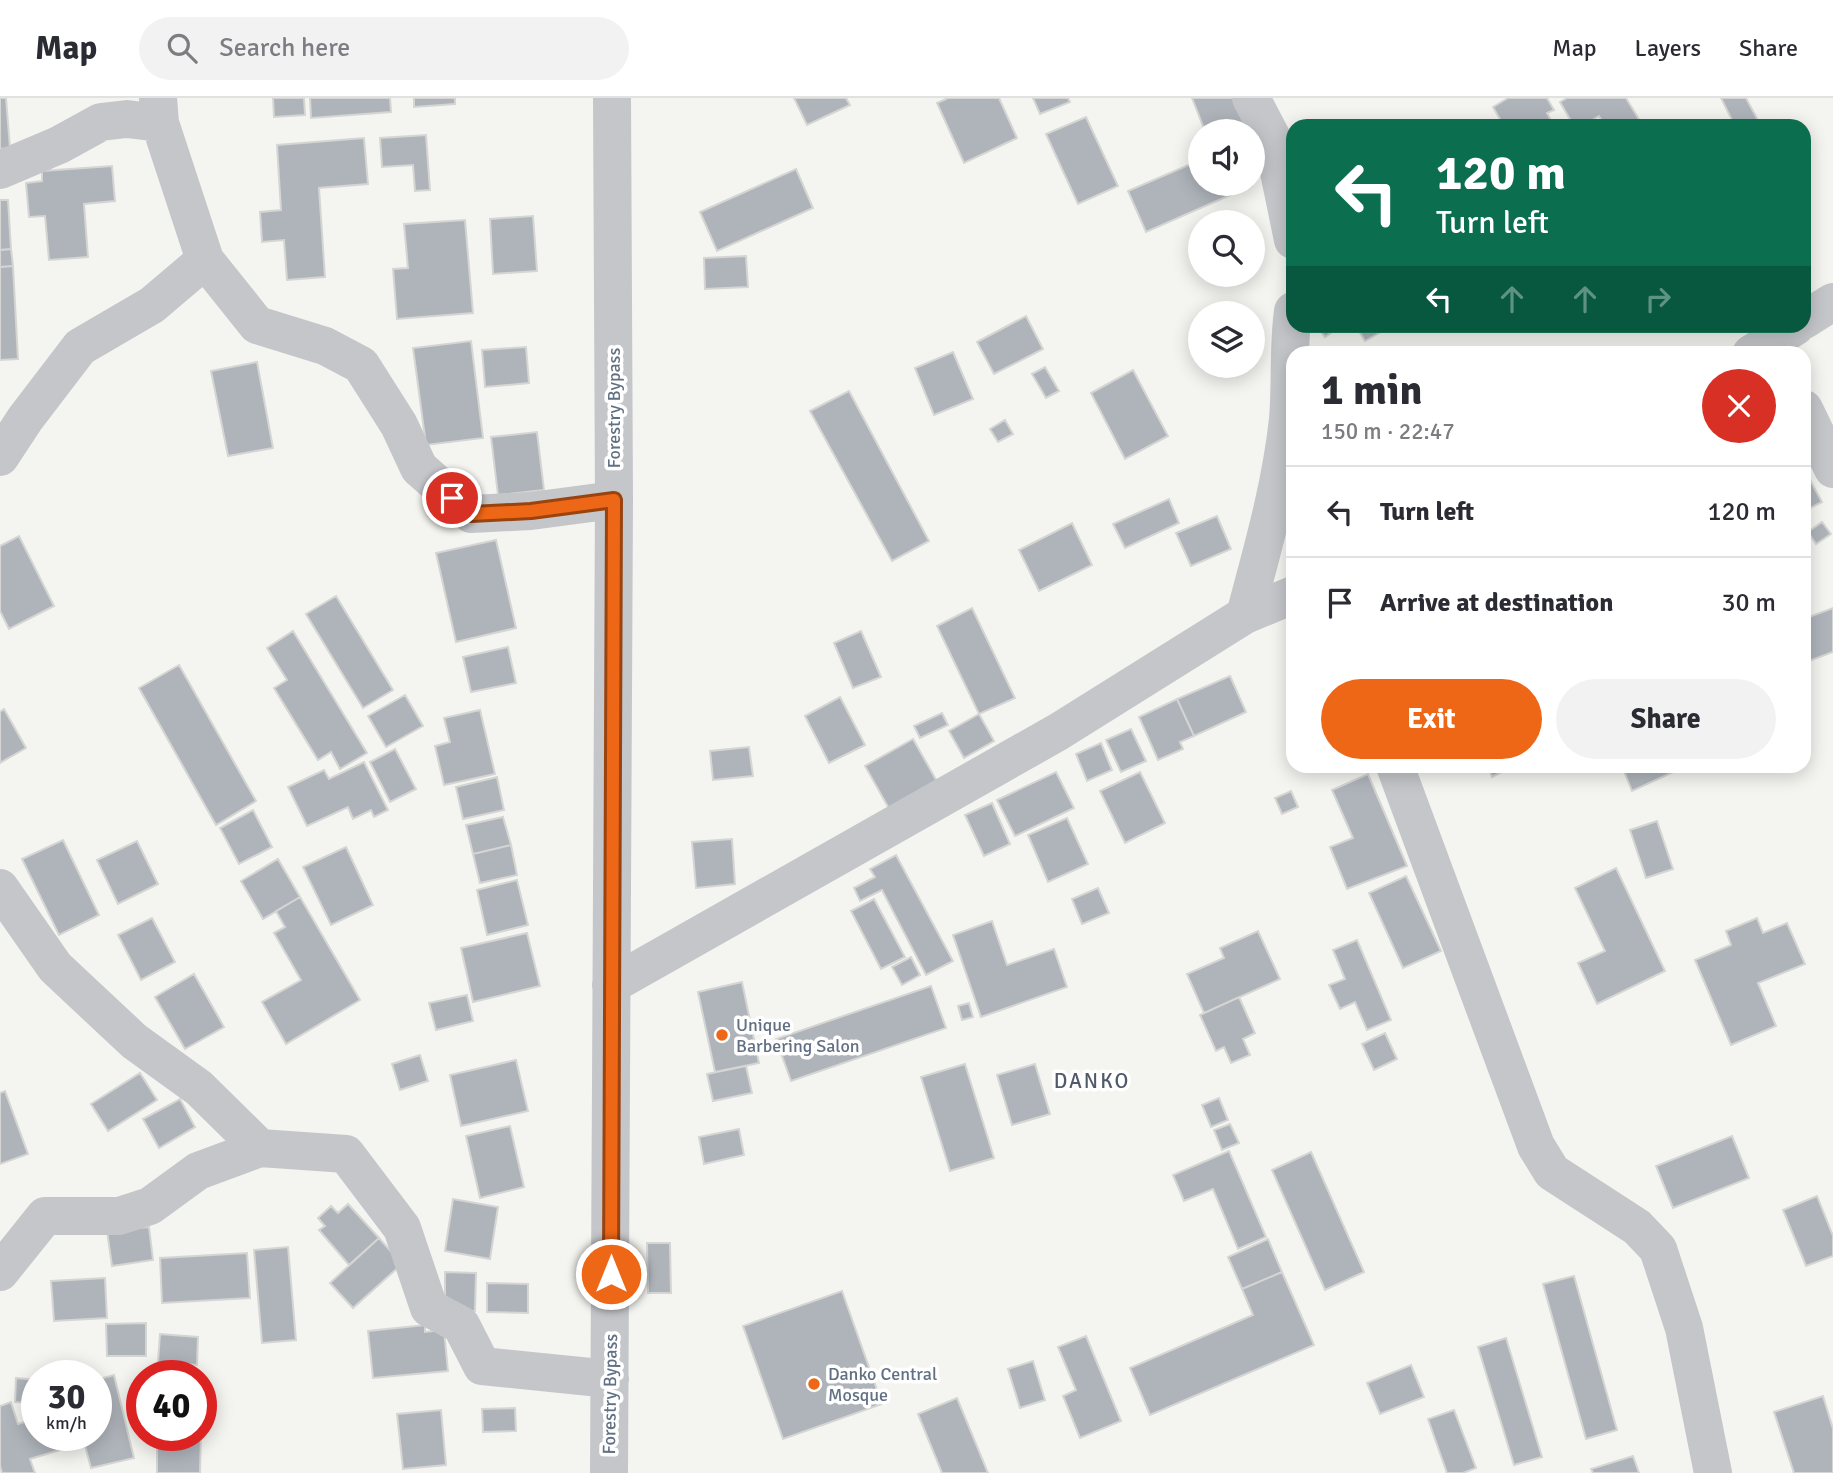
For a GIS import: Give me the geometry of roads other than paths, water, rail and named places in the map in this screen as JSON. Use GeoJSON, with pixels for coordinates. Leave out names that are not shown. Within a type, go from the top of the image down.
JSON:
{"type":"FeatureCollection","features":[{"type":"Feature","properties":{"kind":"street","name":"Forestry Bypass"},"geometry":{"type":"LineString","coordinates":[[609,1473],[614,500],[612,98]]}},
{"type":"Feature","properties":{"kind":"street"},"geometry":{"type":"LineString","coordinates":[[1251,98],[1272,138],[1286,206]]}},
{"type":"Feature","properties":{"kind":"street"},"geometry":{"type":"LineString","coordinates":[[0,170],[60,145],[101,122],[127,119],[159,110],[205,260],[257,325],[325,346],[361,365],[399,425],[419,468],[471,514],[531,511],[614,500]]}},
{"type":"Feature","properties":{"kind":"street"},"geometry":{"type":"LineString","coordinates":[[0,457],[25,419],[80,347],[152,305],[205,260]]}},
{"type":"Feature","properties":{"kind":"street"},"geometry":{"type":"LineString","coordinates":[[1811,316],[1833,302]]}},
{"type":"Feature","properties":{"kind":"street"},"geometry":{"type":"LineString","coordinates":[[1811,423],[1833,469]]}},
{"type":"Feature","properties":{"kind":"street"},"geometry":{"type":"LineString","coordinates":[[1245,615],[1274,502],[1286,430]]}},
{"type":"Feature","properties":{"kind":"street"},"geometry":{"type":"LineString","coordinates":[[611,985],[1058,732],[1245,615],[1286,598]]}},
{"type":"Feature","properties":{"kind":"street"},"geometry":{"type":"LineString","coordinates":[[1398,773],[1536,1146],[1552,1172],[1637,1227],[1658,1249],[1684,1328],[1713,1473]]}},
{"type":"Feature","properties":{"kind":"street"},"geometry":{"type":"LineString","coordinates":[[0,888],[55,967],[134,1041],[199,1088],[260,1148]]}},
{"type":"Feature","properties":{"kind":"street"},"geometry":{"type":"LineString","coordinates":[[0,1272],[45,1216],[119,1216],[129,1213],[150,1206],[198,1171],[260,1148],[346,1154],[402,1228],[429,1308],[461,1325],[482,1366],[610,1379]]}},
{"type":"Feature","properties":{"kind":"place","name":"Unique Barbering Salon"},"geometry":{"type":"Point","coordinates":[722,1035]}},
{"type":"Feature","properties":{"kind":"place","name":"Danko Central Mosque"},"geometry":{"type":"Point","coordinates":[814,1384]}},
{"type":"Feature","properties":{"kind":"district","name":"DANKO"},"geometry":{"type":"Point","coordinates":[1092,1081]}}]}
